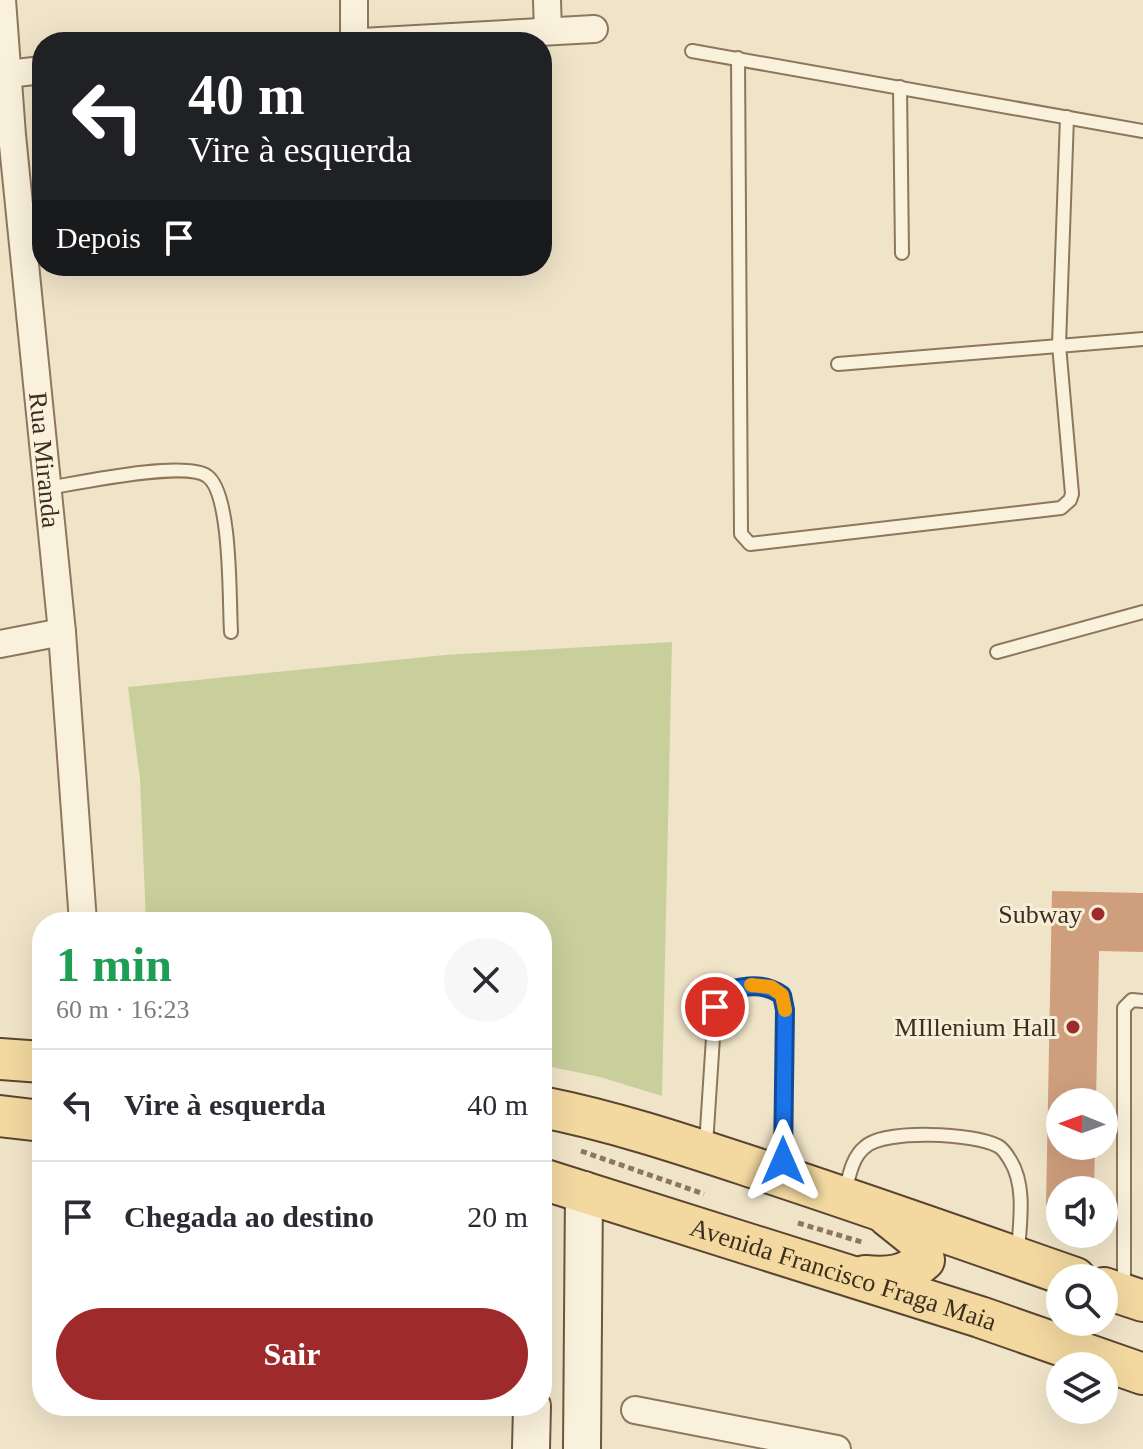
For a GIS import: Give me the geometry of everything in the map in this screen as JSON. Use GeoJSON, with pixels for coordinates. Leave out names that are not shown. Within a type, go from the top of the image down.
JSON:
{"type":"FeatureCollection","features":[{"type":"Feature","properties":{"kind":"main road"},"geometry":{"type":"LineString","coordinates":[[0,1059],[32,1061]]}},
{"type":"Feature","properties":{"kind":"main road","name":"Avenida Francisco Fraga Maia"},"geometry":{"type":"LineString","coordinates":[[552,1109],[587,1116],[783,1177],[980,1317],[1143,1374]]}},
{"type":"Feature","properties":{"kind":"main road"},"geometry":{"type":"LineString","coordinates":[[0,1116],[32,1120]]}},
{"type":"Feature","properties":{"kind":"main road","name":"Avenida Francisco Fraga Maia"},"geometry":{"type":"LineString","coordinates":[[552,1182],[584,1190],[857,1230],[976,1243],[1046,1268]]}},
{"type":"Feature","properties":{"kind":"main road"},"geometry":{"type":"LineString","coordinates":[[976,1243],[961,1241],[941,1246],[933,1252],[933,1263],[941,1282],[980,1317]]}},
{"type":"Feature","properties":{"kind":"street","name":"Rua Miranda"},"geometry":{"type":"LineString","coordinates":[[2,0],[8,74],[6,136],[48,488],[82,912]]}},
{"type":"Feature","properties":{"kind":"street"},"geometry":{"type":"LineString","coordinates":[[354,0],[354,32]]}},
{"type":"Feature","properties":{"kind":"street"},"geometry":{"type":"LineString","coordinates":[[547,0],[548,31]]}},
{"type":"Feature","properties":{"kind":"street"},"geometry":{"type":"LineString","coordinates":[[531,32],[594,29]]}},
{"type":"Feature","properties":{"kind":"street"},"geometry":{"type":"LineString","coordinates":[[8,74],[32,71]]}},
{"type":"Feature","properties":{"kind":"street"},"geometry":{"type":"LineString","coordinates":[[0,644],[62,632]]}},
{"type":"Feature","properties":{"kind":"street"},"geometry":{"type":"LineString","coordinates":[[582,1449],[584,1190]]}},
{"type":"Feature","properties":{"kind":"street"},"geometry":{"type":"LineString","coordinates":[[635,1410],[837,1449]]}},
{"type":"Feature","properties":{"kind":"street"},"geometry":{"type":"LineString","coordinates":[[531,1449],[532,1416]]}},
{"type":"Feature","properties":{"kind":"lane"},"geometry":{"type":"LineString","coordinates":[[692,51],[1143,131]]}},
{"type":"Feature","properties":{"kind":"lane"},"geometry":{"type":"LineString","coordinates":[[738,58],[741,534],[750,544],[1061,508],[1070,500],[1072,494],[1059,345],[1067,117]]}},
{"type":"Feature","properties":{"kind":"lane"},"geometry":{"type":"LineString","coordinates":[[900,87],[902,253]]}},
{"type":"Feature","properties":{"kind":"lane"},"geometry":{"type":"LineString","coordinates":[[838,364],[1143,339]]}},
{"type":"Feature","properties":{"kind":"lane"},"geometry":{"type":"LineString","coordinates":[[48,488],[155,472],[188,470],[207,475],[219,491],[225,521],[231,632]]}},
{"type":"Feature","properties":{"kind":"lane"},"geometry":{"type":"LineString","coordinates":[[997,652],[1143,612]]}},
{"type":"Feature","properties":{"kind":"lane"},"geometry":{"type":"LineString","coordinates":[[706,1152],[715,1007],[724,991],[747,985],[771,987],[782,995],[785,1010],[783,1177]]}},
{"type":"Feature","properties":{"kind":"lane"},"geometry":{"type":"LineString","coordinates":[[1124,1295],[1124,1008],[1132,1000],[1143,1001]]}},
{"type":"Feature","properties":{"kind":"lane"},"geometry":{"type":"LineString","coordinates":[[857,1230],[855,1161],[865,1146],[890,1137],[972,1138],[999,1146],[1011,1162],[1019,1182],[1018,1258]]}},
{"type":"Feature","properties":{"kind":"path"},"geometry":{"type":"LineString","coordinates":[[573,1148],[708,1195]]}},
{"type":"Feature","properties":{"kind":"path"},"geometry":{"type":"LineString","coordinates":[[795,1222],[857,1230]]}},
{"type":"Feature","properties":{"kind":"green space"},"geometry":{"type":"Polygon","coordinates":[[[672,642],[662,1096],[600,1077],[552,1067],[552,912],[146,912],[140,779],[128,687],[445,655],[672,642]]]}},
{"type":"Feature","properties":{"kind":"building","name":"MIllenium Hall"},"geometry":{"type":"Polygon","coordinates":[[[1052,891],[1143,893],[1143,952],[1099,951],[1096,1088],[1048,1088],[1052,891]]]}},
{"type":"Feature","properties":{"kind":"building","name":"MIllenium Hall"},"geometry":{"type":"Polygon","coordinates":[[[1047,1160],[1095,1160],[1094,1176],[1047,1176],[1047,1160]]]}},
{"type":"Feature","properties":{"kind":"slow traffic"},"geometry":{"type":"LineString","coordinates":[[751,985],[771,987],[782,995],[785,1010]]}},
{"type":"Feature","properties":{"kind":"place","name":"Subway"},"geometry":{"type":"Point","coordinates":[1098,914]}},
{"type":"Feature","properties":{"kind":"place","name":"MIllenium Hall"},"geometry":{"type":"Point","coordinates":[1073,1027]}},
{"type":"Feature","properties":{"kind":"route"},"geometry":{"type":"LineString","coordinates":[[715,1007],[724,991],[747,985],[771,987],[782,995],[785,1010],[783,1161]]}}]}
